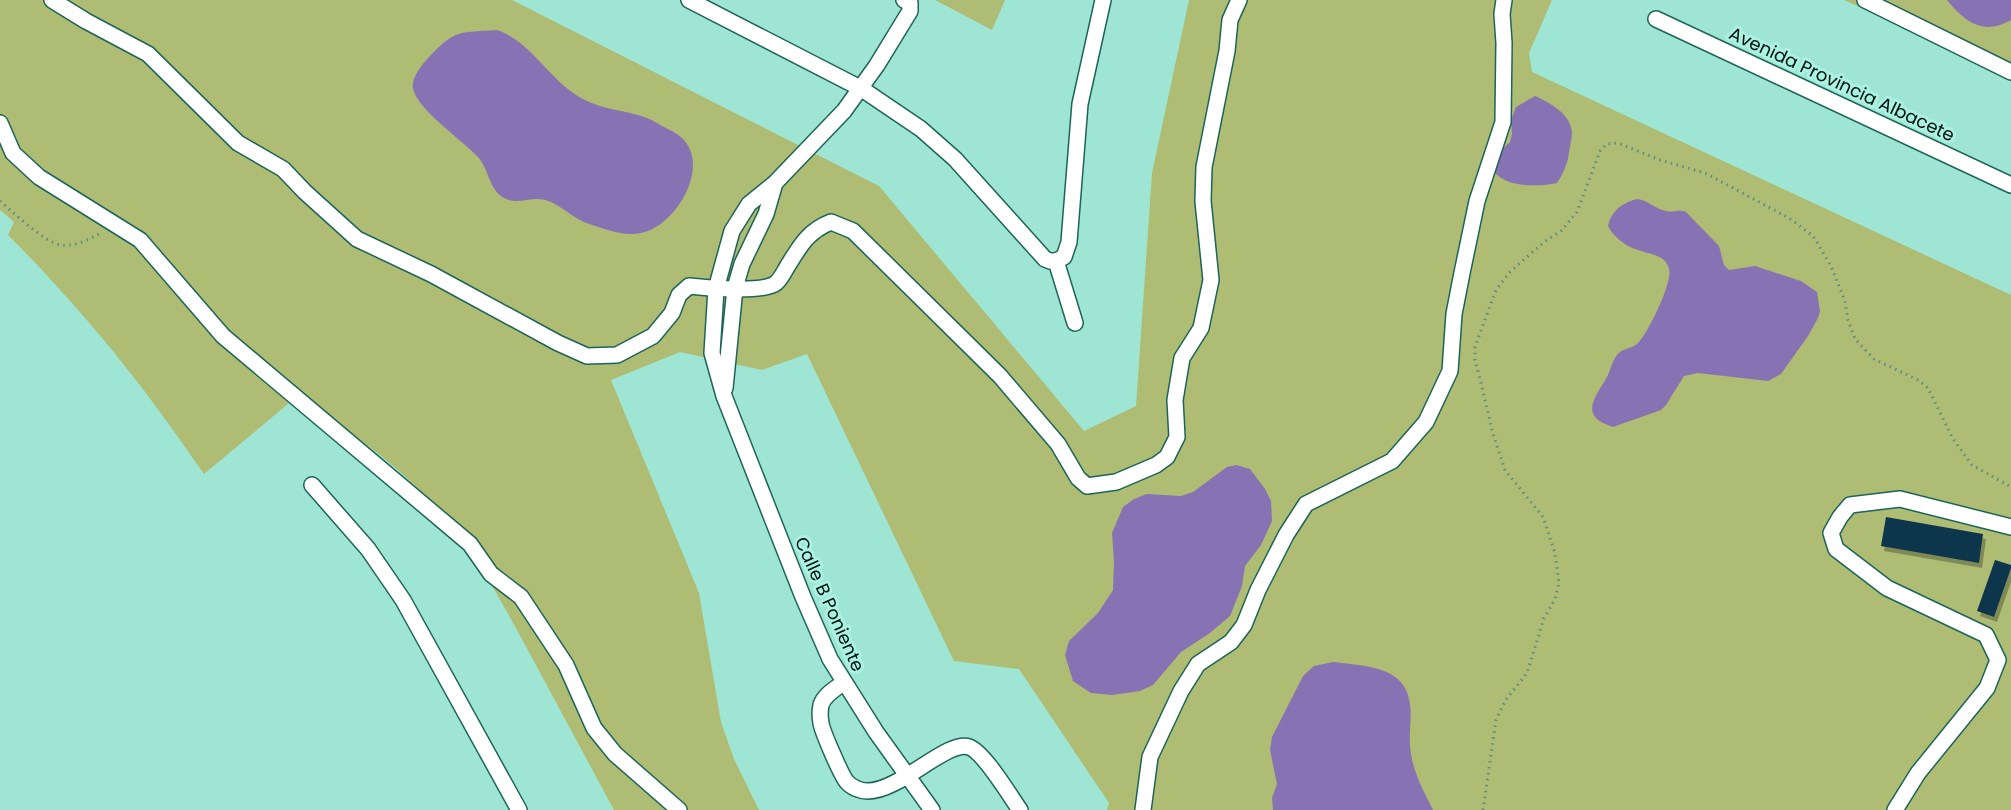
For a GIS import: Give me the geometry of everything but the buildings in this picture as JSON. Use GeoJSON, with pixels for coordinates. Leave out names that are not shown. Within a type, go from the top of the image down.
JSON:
{"type":"FeatureCollection","features":[{"type":"Feature","properties":{"kind":"street"},"geometry":{"type":"LineString","coordinates":[[52,0],[148,54],[238,143],[283,169],[357,239],[431,274],[558,343],[587,356],[617,355],[653,336],[672,313],[679,296],[689,286],[716,289],[764,289],[776,284],[801,244],[817,227],[831,222],[853,231],[1000,376],[1059,444],[1078,478],[1087,486],[1116,482],[1156,465],[1167,457],[1177,437],[1175,400],[1182,358],[1201,327],[1212,280],[1203,201],[1204,167],[1227,51],[1230,20],[1239,0]]}},
{"type":"Feature","properties":{"kind":"street"},"geometry":{"type":"LineString","coordinates":[[690,0],[862,89],[937,142],[1045,259],[1050,261],[1056,261],[1064,256],[1069,242],[1080,104],[1103,0]]}},
{"type":"Feature","properties":{"kind":"street"},"geometry":{"type":"LineString","coordinates":[[1143,810],[1150,757],[1181,691],[1198,664],[1231,642],[1244,625],[1258,590],[1286,535],[1306,504],[1392,461],[1426,422],[1450,371],[1454,314],[1477,201],[1503,122],[1502,14],[1504,0]]}},
{"type":"Feature","properties":{"kind":"street"},"geometry":{"type":"LineString","coordinates":[[1865,0],[2011,72]]}},
{"type":"Feature","properties":{"kind":"street"},"geometry":{"type":"LineString","coordinates":[[775,183],[862,89],[910,10],[907,3]]}},
{"type":"Feature","properties":{"kind":"street","name":"Avenida Provincia Albacete"},"geometry":{"type":"LineString","coordinates":[[1656,19],[2011,185]]}},
{"type":"Feature","properties":{"kind":"street"},"geometry":{"type":"LineString","coordinates":[[0,123],[13,153],[39,177],[140,240],[223,336],[470,544],[491,574],[521,597],[566,665],[594,728],[615,754],[680,810]]}},
{"type":"Feature","properties":{"kind":"street","name":"Calle B Poniente"},"geometry":{"type":"LineString","coordinates":[[775,183],[749,204],[732,231],[716,289],[712,353],[724,396],[803,597],[830,659],[907,777],[932,810]]}},
{"type":"Feature","properties":{"kind":"street","name":"Calle B Poniente"},"geometry":{"type":"LineString","coordinates":[[724,396],[735,288],[742,264],[766,214],[775,183]]}},
{"type":"Feature","properties":{"kind":"street"},"geometry":{"type":"LineString","coordinates":[[1056,261],[1075,323]]}},
{"type":"Feature","properties":{"kind":"street"},"geometry":{"type":"LineString","coordinates":[[312,485],[368,549],[402,600],[519,810]]}},
{"type":"Feature","properties":{"kind":"street"},"geometry":{"type":"LineString","coordinates":[[1895,810],[1918,773],[1987,688],[1998,660],[1986,635],[1887,588],[1836,549],[1831,533],[1850,505],[1899,499],[2011,527]]}},
{"type":"Feature","properties":{"kind":"street"},"geometry":{"type":"LineString","coordinates":[[843,682],[827,696],[822,704],[821,724],[846,782],[859,790],[869,792],[907,777],[954,746],[969,746],[982,755],[1020,810]]}},
{"type":"Feature","properties":{"kind":"path"},"geometry":{"type":"LineString","coordinates":[[1483,810],[1496,720],[1505,700],[1527,673],[1544,618],[1555,599],[1559,583],[1556,553],[1544,517],[1505,470],[1493,434],[1475,347],[1496,290],[1510,272],[1544,242],[1561,231],[1577,212],[1600,151],[1607,144],[1618,143],[1660,160],[1705,173],[1788,218],[1813,236],[1831,266],[1845,301],[1848,320],[1855,339],[1874,358],[1918,380],[1928,388],[1953,439],[1972,465],[2011,487]]}},
{"type":"Feature","properties":{"kind":"path"},"geometry":{"type":"LineString","coordinates":[[0,201],[40,234],[60,245],[81,243],[117,224]]}},
{"type":"Feature","properties":{"kind":"green space"},"geometry":{"type":"Polygon","coordinates":[[[0,0],[512,0],[879,186],[1084,431],[1136,406],[1152,173],[1189,0],[1552,0],[1529,53],[1532,72],[2011,295],[2011,810],[1107,810],[1109,803],[1019,669],[954,661],[807,354],[762,370],[680,352],[611,380],[699,593],[721,722],[734,759],[759,810],[614,810],[510,617],[478,563],[441,513],[408,479],[354,436],[294,399],[204,474],[148,395],[108,345],[60,289],[8,235],[14,222],[0,210],[0,0]]]}},
{"type":"Feature","properties":{"kind":"green space"},"geometry":{"type":"Polygon","coordinates":[[[935,0],[1005,0],[992,30],[935,0]]]}},
{"type":"Feature","properties":{"kind":"green space"},"geometry":{"type":"Polygon","coordinates":[[[1844,0],[2011,0],[2011,76],[1844,0]]]}},
{"type":"Feature","properties":{"kind":"shaded area"},"geometry":{"type":"Polygon","coordinates":[[[1947,0],[2011,0],[2011,20],[2001,25],[1983,27],[1961,15],[1947,0]]]}},
{"type":"Feature","properties":{"kind":"shaded area"},"geometry":{"type":"Polygon","coordinates":[[[497,30],[510,36],[532,53],[573,93],[598,105],[648,118],[685,141],[692,156],[693,170],[690,184],[684,198],[664,221],[653,229],[641,233],[619,233],[584,222],[545,200],[512,201],[497,192],[478,157],[423,106],[413,85],[420,67],[446,41],[467,32],[497,30]]]}},
{"type":"Feature","properties":{"kind":"shaded area"},"geometry":{"type":"Polygon","coordinates":[[[1535,96],[1547,102],[1567,119],[1572,132],[1568,160],[1557,183],[1530,185],[1512,183],[1497,175],[1492,168],[1496,155],[1510,142],[1511,120],[1516,107],[1535,96]]]}},
{"type":"Feature","properties":{"kind":"shaded area"},"geometry":{"type":"Polygon","coordinates":[[[1637,199],[1666,211],[1686,212],[1719,246],[1724,265],[1729,270],[1755,266],[1801,281],[1817,292],[1820,311],[1808,336],[1781,374],[1768,381],[1698,373],[1684,376],[1661,410],[1613,427],[1602,423],[1595,417],[1592,405],[1616,356],[1638,343],[1648,329],[1664,295],[1669,276],[1669,269],[1664,260],[1627,245],[1616,237],[1608,226],[1618,208],[1637,199]]]}},
{"type":"Feature","properties":{"kind":"shaded area"},"geometry":{"type":"Polygon","coordinates":[[[1236,465],[1250,469],[1265,489],[1271,501],[1272,521],[1261,545],[1245,566],[1242,586],[1230,616],[1210,633],[1181,652],[1153,685],[1140,691],[1112,695],[1091,693],[1073,681],[1065,655],[1069,641],[1098,613],[1113,590],[1112,533],[1123,507],[1147,494],[1181,496],[1193,492],[1227,467],[1236,465]]]}},
{"type":"Feature","properties":{"kind":"shaded area"},"geometry":{"type":"Polygon","coordinates":[[[1333,662],[1381,670],[1392,675],[1407,691],[1411,714],[1410,745],[1413,762],[1418,779],[1433,810],[1273,810],[1272,798],[1277,784],[1270,750],[1272,737],[1303,676],[1314,666],[1333,662]]]}}]}
